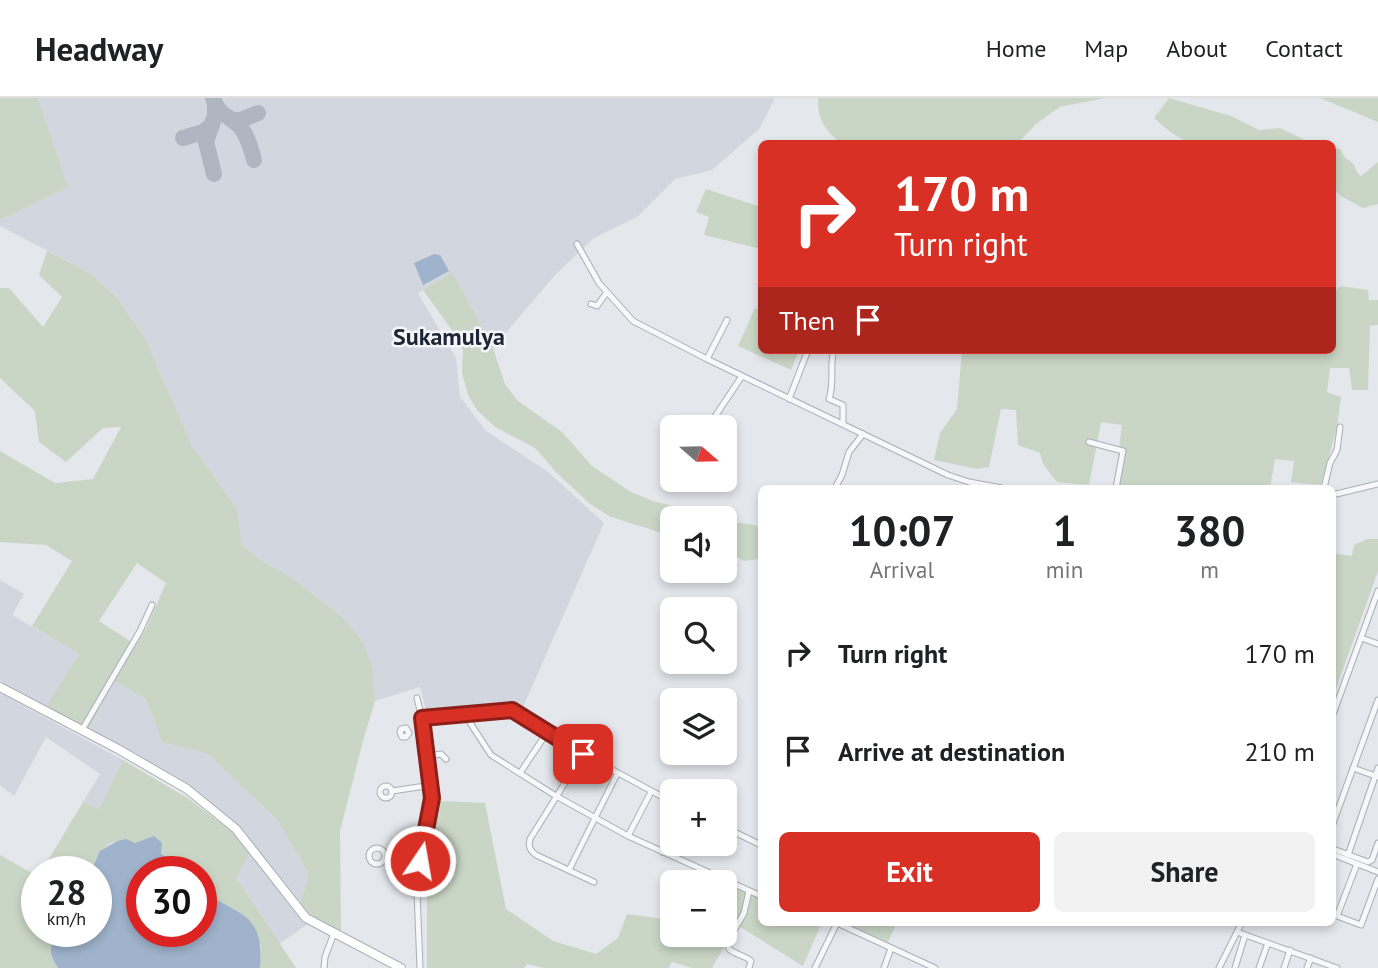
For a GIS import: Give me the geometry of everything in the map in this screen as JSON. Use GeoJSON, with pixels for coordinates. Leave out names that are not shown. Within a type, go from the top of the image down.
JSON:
{"type":"FeatureCollection","features":[{"type":"Feature","properties":{"kind":"main road"},"geometry":{"type":"LineString","coordinates":[[0,687],[155,769],[187,789],[236,829],[306,918],[401,968]]}},
{"type":"Feature","properties":{"kind":"street"},"geometry":{"type":"LineString","coordinates":[[577,244],[607,292],[634,321],[706,359],[948,475],[986,485]]}},
{"type":"Feature","properties":{"kind":"street"},"geometry":{"type":"LineString","coordinates":[[591,304],[597,306],[607,292]]}},
{"type":"Feature","properties":{"kind":"street"},"geometry":{"type":"LineString","coordinates":[[706,359],[727,320]]}},
{"type":"Feature","properties":{"kind":"street"},"geometry":{"type":"LineString","coordinates":[[789,399],[806,354]]}},
{"type":"Feature","properties":{"kind":"street"},"geometry":{"type":"LineString","coordinates":[[833,354],[833,388],[829,399],[843,405],[843,424]]}},
{"type":"Feature","properties":{"kind":"street"},"geometry":{"type":"LineString","coordinates":[[716,415],[742,376]]}},
{"type":"Feature","properties":{"kind":"street"},"geometry":{"type":"LineString","coordinates":[[1325,485],[1330,463],[1337,450],[1340,427]]}},
{"type":"Feature","properties":{"kind":"street"},"geometry":{"type":"LineString","coordinates":[[837,485],[849,452],[863,434]]}},
{"type":"Feature","properties":{"kind":"street"},"geometry":{"type":"LineString","coordinates":[[1089,442],[1123,451],[1117,485]]}},
{"type":"Feature","properties":{"kind":"street"},"geometry":{"type":"LineString","coordinates":[[1336,494],[1378,484]]}},
{"type":"Feature","properties":{"kind":"street"},"geometry":{"type":"LineString","coordinates":[[1336,706],[1378,591]]}},
{"type":"Feature","properties":{"kind":"street"},"geometry":{"type":"LineString","coordinates":[[82,730],[141,631],[152,605]]}},
{"type":"Feature","properties":{"kind":"street"},"geometry":{"type":"LineString","coordinates":[[1361,638],[1378,644]]}},
{"type":"Feature","properties":{"kind":"street"},"geometry":{"type":"LineString","coordinates":[[416,698],[425,731],[432,785],[431,813],[420,861],[416,905],[419,968]]}},
{"type":"Feature","properties":{"kind":"street"},"geometry":{"type":"LineString","coordinates":[[1336,815],[1378,700]]}},
{"type":"Feature","properties":{"kind":"street"},"geometry":{"type":"LineString","coordinates":[[422,718],[512,710],[617,774],[660,796]]}},
{"type":"Feature","properties":{"kind":"street"},"geometry":{"type":"LineString","coordinates":[[465,715],[488,751],[593,818],[660,851]]}},
{"type":"Feature","properties":{"kind":"street"},"geometry":{"type":"LineString","coordinates":[[409,733],[425,731]]}},
{"type":"Feature","properties":{"kind":"street"},"geometry":{"type":"LineString","coordinates":[[520,773],[548,731]]}},
{"type":"Feature","properties":{"kind":"street"},"geometry":{"type":"LineString","coordinates":[[428,757],[441,754],[446,759]]}},
{"type":"Feature","properties":{"kind":"street"},"geometry":{"type":"LineString","coordinates":[[583,754],[529,845],[536,855],[594,882]]}},
{"type":"Feature","properties":{"kind":"street"},"geometry":{"type":"LineString","coordinates":[[1353,768],[1377,777]]}},
{"type":"Feature","properties":{"kind":"street"},"geometry":{"type":"LineString","coordinates":[[1348,855],[1378,768]]}},
{"type":"Feature","properties":{"kind":"street"},"geometry":{"type":"LineString","coordinates":[[569,870],[617,774]]}},
{"type":"Feature","properties":{"kind":"street"},"geometry":{"type":"LineString","coordinates":[[393,791],[432,785]]}},
{"type":"Feature","properties":{"kind":"street"},"geometry":{"type":"LineString","coordinates":[[628,836],[651,792]]}},
{"type":"Feature","properties":{"kind":"street"},"geometry":{"type":"LineString","coordinates":[[737,833],[758,844]]}},
{"type":"Feature","properties":{"kind":"street"},"geometry":{"type":"LineString","coordinates":[[1336,852],[1368,862],[1372,860],[1378,843]]}},
{"type":"Feature","properties":{"kind":"street"},"geometry":{"type":"LineString","coordinates":[[1336,853],[1378,872]]}},
{"type":"Feature","properties":{"kind":"street"},"geometry":{"type":"LineString","coordinates":[[385,856],[420,861]]}},
{"type":"Feature","properties":{"kind":"street"},"geometry":{"type":"LineString","coordinates":[[671,856],[758,895]]}},
{"type":"Feature","properties":{"kind":"street"},"geometry":{"type":"LineString","coordinates":[[1357,864],[1337,916],[1361,925],[1378,879]]}},
{"type":"Feature","properties":{"kind":"street"},"geometry":{"type":"LineString","coordinates":[[749,891],[744,913],[728,941],[729,949],[734,954],[751,961],[749,968]]}},
{"type":"Feature","properties":{"kind":"street"},"geometry":{"type":"LineString","coordinates":[[815,968],[835,926]]}},
{"type":"Feature","properties":{"kind":"street"},"geometry":{"type":"LineString","coordinates":[[843,926],[935,968]]}},
{"type":"Feature","properties":{"kind":"street"},"geometry":{"type":"LineString","coordinates":[[1219,968],[1240,926]]}},
{"type":"Feature","properties":{"kind":"street"},"geometry":{"type":"LineString","coordinates":[[1237,932],[1337,968]]}},
{"type":"Feature","properties":{"kind":"street"},"geometry":{"type":"LineString","coordinates":[[324,968],[334,933]]}},
{"type":"Feature","properties":{"kind":"street"},"geometry":{"type":"LineString","coordinates":[[1235,968],[1245,935]]}},
{"type":"Feature","properties":{"kind":"street"},"geometry":{"type":"LineString","coordinates":[[1259,968],[1268,943]]}},
{"type":"Feature","properties":{"kind":"street"},"geometry":{"type":"LineString","coordinates":[[884,968],[891,948]]}},
{"type":"Feature","properties":{"kind":"street"},"geometry":{"type":"LineString","coordinates":[[1284,968],[1290,950]]}},
{"type":"Feature","properties":{"kind":"street"},"geometry":{"type":"LineString","coordinates":[[1307,968],[1311,958]]}},
{"type":"Feature","properties":{"kind":"shaded area"},"geometry":{"type":"Polygon","coordinates":[[[38,98],[775,98],[759,129],[712,170],[675,179],[637,217],[594,238],[555,275],[493,348],[453,272],[418,293],[456,358],[460,397],[486,431],[547,471],[604,523],[523,707],[507,705],[427,713],[420,687],[375,701],[373,670],[342,617],[291,577],[260,560],[242,545],[237,509],[192,446],[145,338],[117,298],[90,273],[0,226],[0,220],[68,187],[38,98]]]}},
{"type":"Feature","properties":{"kind":"shaded area"},"geometry":{"type":"Polygon","coordinates":[[[0,580],[24,594],[12,615],[79,654],[45,708],[0,681],[0,580]]]}},
{"type":"Feature","properties":{"kind":"shaded area"},"geometry":{"type":"Polygon","coordinates":[[[114,681],[146,699],[162,742],[208,754],[277,820],[309,874],[299,907],[308,924],[279,944],[236,878],[251,847],[193,791],[89,729],[114,681]]]}},
{"type":"Feature","properties":{"kind":"shaded area"},"geometry":{"type":"Polygon","coordinates":[[[0,693],[123,760],[99,809],[83,802],[100,774],[46,737],[14,796],[0,785],[0,693]]]}},
{"type":"Feature","properties":{"kind":"green space"},"geometry":{"type":"Polygon","coordinates":[[[0,98],[38,98],[68,187],[0,220],[0,98]]]}},
{"type":"Feature","properties":{"kind":"green space"},"geometry":{"type":"Polygon","coordinates":[[[818,98],[1105,98],[1060,107],[1037,123],[1021,140],[837,140],[824,124],[819,112],[818,98]]]}},
{"type":"Feature","properties":{"kind":"green space"},"geometry":{"type":"Polygon","coordinates":[[[1169,98],[1231,116],[1259,130],[1280,128],[1305,140],[1184,140],[1154,118],[1169,98]]]}},
{"type":"Feature","properties":{"kind":"green space"},"geometry":{"type":"Polygon","coordinates":[[[1320,98],[1378,98],[1378,122],[1320,98]]]}},
{"type":"Feature","properties":{"kind":"green space"},"geometry":{"type":"Polygon","coordinates":[[[1336,148],[1341,150],[1361,176],[1378,162],[1378,204],[1363,208],[1336,191],[1336,148]]]}},
{"type":"Feature","properties":{"kind":"green space"},"geometry":{"type":"Polygon","coordinates":[[[706,189],[758,206],[758,248],[704,235],[709,217],[696,212],[706,189]]]}},
{"type":"Feature","properties":{"kind":"green space"},"geometry":{"type":"Polygon","coordinates":[[[47,251],[90,273],[117,298],[145,338],[192,446],[237,509],[242,545],[260,560],[291,577],[342,617],[364,644],[373,670],[375,701],[340,831],[341,933],[299,907],[309,874],[277,820],[208,754],[162,742],[146,699],[114,681],[89,729],[45,708],[79,654],[32,626],[72,561],[46,545],[0,542],[0,451],[55,483],[93,479],[121,427],[103,428],[66,462],[39,442],[35,411],[0,378],[0,288],[9,288],[43,327],[62,297],[39,275],[47,251]],[[137,563],[99,621],[136,645],[166,583],[137,563]]]}},
{"type":"Feature","properties":{"kind":"green space"},"geometry":{"type":"Polygon","coordinates":[[[453,272],[493,348],[505,384],[518,401],[562,432],[592,466],[631,492],[673,506],[660,506],[660,532],[611,517],[590,504],[535,448],[495,427],[477,410],[468,395],[462,373],[463,351],[456,336],[423,290],[453,272]]]}},
{"type":"Feature","properties":{"kind":"green space"},"geometry":{"type":"Polygon","coordinates":[[[1341,286],[1368,290],[1369,300],[1378,300],[1378,325],[1370,326],[1368,390],[1352,390],[1349,368],[1330,368],[1327,392],[1341,397],[1337,427],[1321,485],[1291,482],[1294,461],[1275,459],[1271,485],[1114,485],[1122,425],[1101,422],[1089,485],[1057,482],[1043,464],[1040,453],[1018,445],[1016,410],[1001,409],[989,467],[977,469],[934,460],[940,433],[957,409],[962,354],[1336,354],[1336,290],[1341,286]]]}},
{"type":"Feature","properties":{"kind":"green space"},"geometry":{"type":"Polygon","coordinates":[[[755,308],[758,310],[758,354],[797,354],[791,370],[738,346],[755,308]]]}},
{"type":"Feature","properties":{"kind":"green space"},"geometry":{"type":"Polygon","coordinates":[[[737,522],[758,526],[758,559],[744,561],[737,557],[737,522]]]}},
{"type":"Feature","properties":{"kind":"green space"},"geometry":{"type":"Polygon","coordinates":[[[1367,539],[1378,539],[1378,571],[1336,689],[1336,554],[1352,556],[1354,545],[1367,539]]]}},
{"type":"Feature","properties":{"kind":"green space"},"geometry":{"type":"Polygon","coordinates":[[[123,760],[189,799],[252,847],[236,878],[296,968],[260,968],[261,946],[240,912],[217,900],[217,856],[165,856],[133,842],[116,841],[109,844],[99,856],[51,856],[83,802],[99,809],[123,760]]]}},
{"type":"Feature","properties":{"kind":"green space"},"geometry":{"type":"Polygon","coordinates":[[[440,801],[485,803],[506,909],[553,941],[596,954],[618,938],[627,914],[660,919],[660,947],[724,947],[712,968],[692,968],[672,962],[669,968],[544,968],[527,964],[524,968],[427,968],[427,867],[440,801]]]}},
{"type":"Feature","properties":{"kind":"green space"},"geometry":{"type":"Polygon","coordinates":[[[0,855],[21,867],[21,947],[52,947],[58,968],[0,968],[0,855]]]}},
{"type":"Feature","properties":{"kind":"green space"},"geometry":{"type":"Polygon","coordinates":[[[737,889],[758,898],[758,926],[820,927],[803,966],[737,925],[737,889]]]}},
{"type":"Feature","properties":{"kind":"green space"},"geometry":{"type":"Polygon","coordinates":[[[851,926],[895,926],[888,942],[851,926]]]}},
{"type":"Feature","properties":{"kind":"water"},"geometry":{"type":"Polygon","coordinates":[[[434,254],[440,255],[449,271],[423,285],[414,263],[434,254]]]}},
{"type":"Feature","properties":{"kind":"water"},"geometry":{"type":"Polygon","coordinates":[[[154,836],[162,843],[161,854],[166,856],[126,856],[126,947],[217,947],[217,900],[241,913],[255,928],[259,938],[260,968],[58,968],[52,947],[112,947],[112,856],[98,856],[100,851],[117,841],[126,839],[135,843],[154,836]]]}},
{"type":"Feature","properties":{"kind":"taxiway"},"geometry":{"type":"LineString","coordinates":[[213,98],[222,112],[243,131],[254,160]]}},
{"type":"Feature","properties":{"kind":"taxiway"},"geometry":{"type":"LineString","coordinates":[[214,174],[206,142],[215,115],[215,103]]}},
{"type":"Feature","properties":{"kind":"taxiway"},"geometry":{"type":"LineString","coordinates":[[232,120],[241,120],[258,113]]}},
{"type":"Feature","properties":{"kind":"taxiway"},"geometry":{"type":"LineString","coordinates":[[183,138],[203,132],[212,125]]}},
{"type":"Feature","properties":{"kind":"district","name":"Sukamulya"},"geometry":{"type":"Point","coordinates":[449,336]}},
{"type":"Feature","properties":{"kind":"route"},"geometry":{"type":"LineString","coordinates":[[420,861],[432,798],[422,718],[512,710],[583,754]]}}]}
